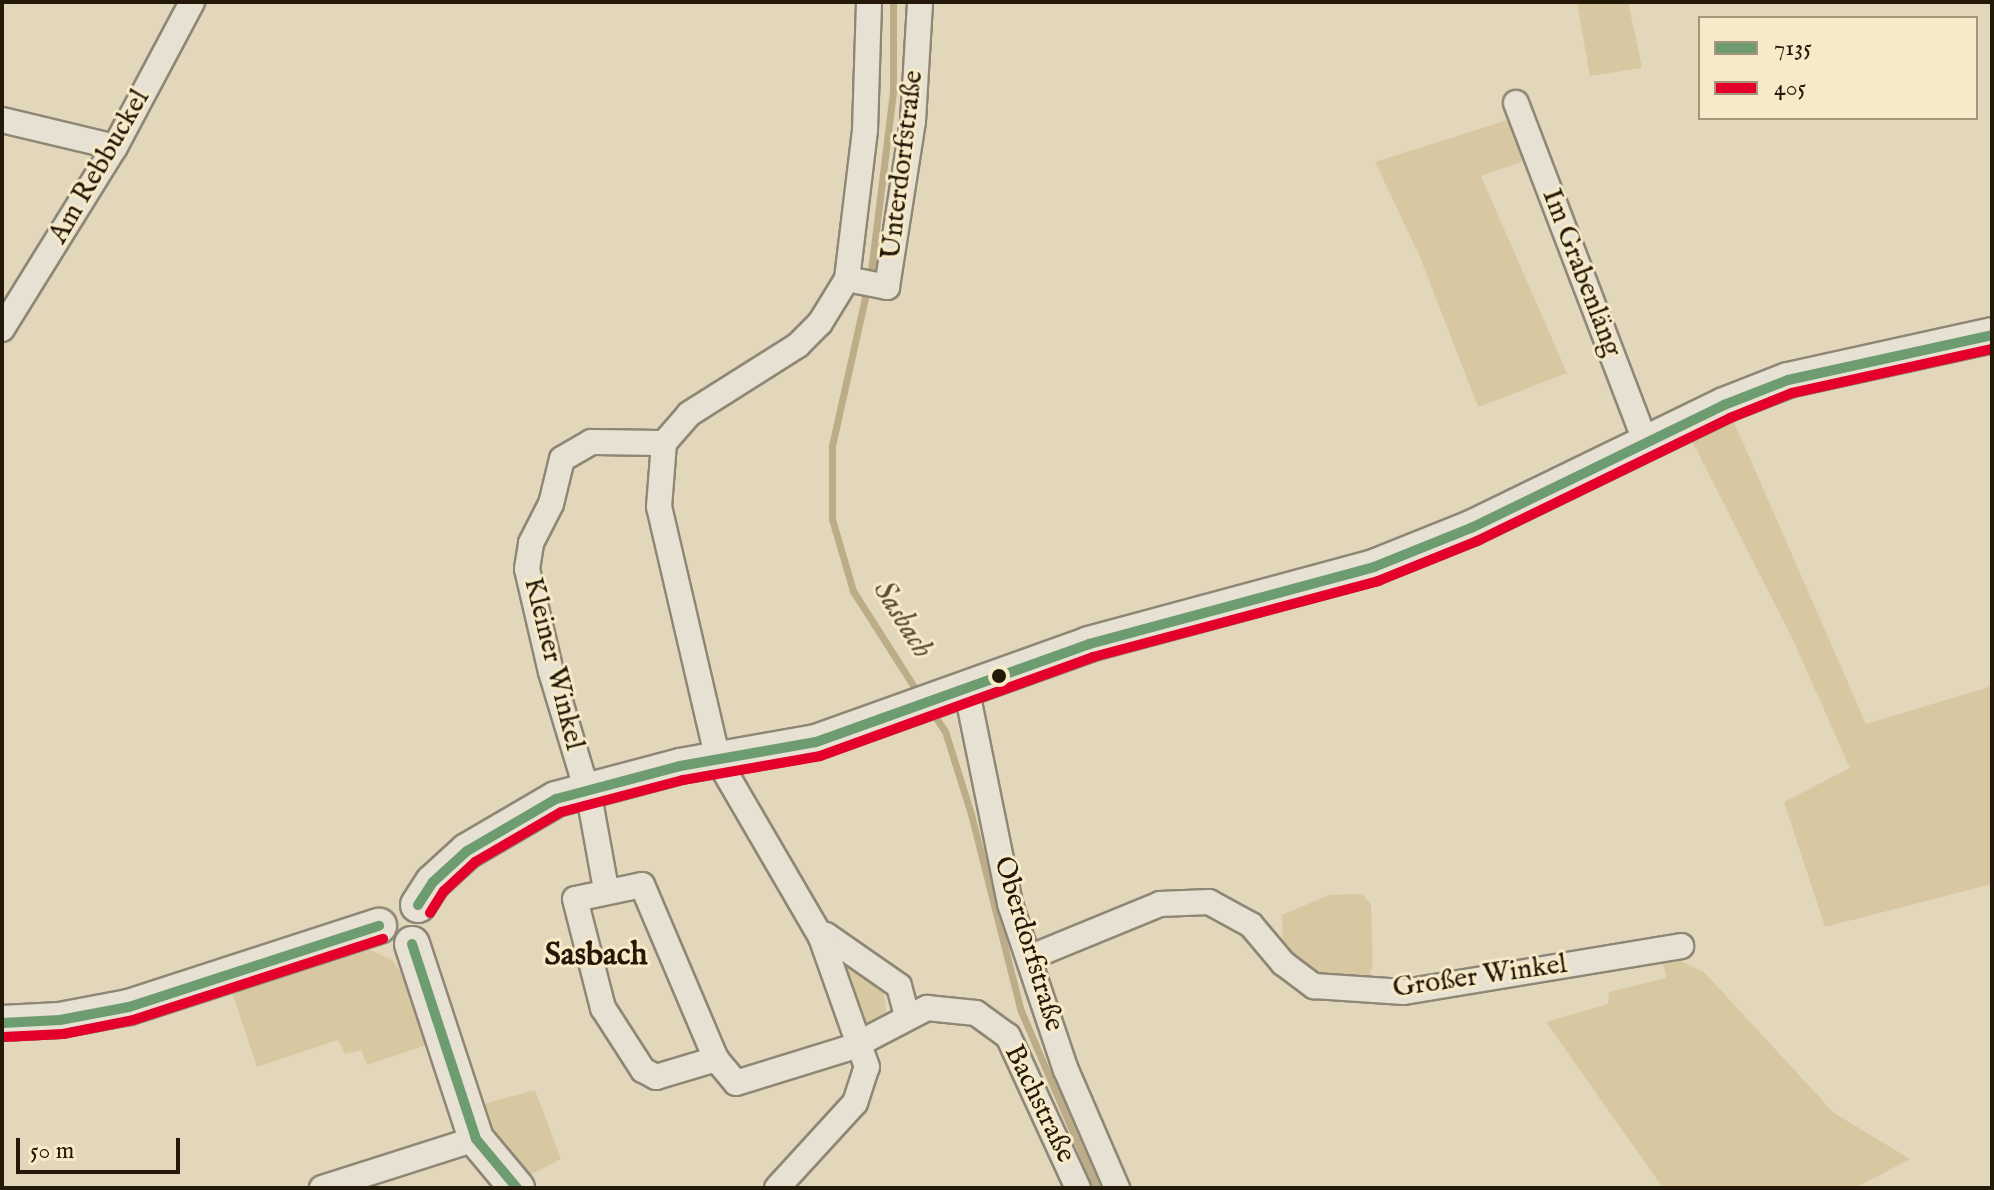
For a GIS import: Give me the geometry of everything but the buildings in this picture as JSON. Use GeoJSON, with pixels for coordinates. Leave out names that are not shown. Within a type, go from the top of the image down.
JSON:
{"type":"FeatureCollection","features":[{"type":"Feature","properties":{"kind":"street","name":"Am Rebbuckel"},"geometry":{"type":"LineString","coordinates":[[2,329],[115,147],[192,2]]}},
{"type":"Feature","properties":{"kind":"street"},"geometry":{"type":"LineString","coordinates":[[777,1188],[855,1103],[867,1067],[862,1043],[821,937],[718,760],[659,507],[664,443],[689,414],[798,345],[820,323],[851,280],[865,130],[869,2]]}},
{"type":"Feature","properties":{"kind":"street","name":"Unterdorfstraße"},"geometry":{"type":"LineString","coordinates":[[851,280],[887,287],[913,121],[920,2]]}},
{"type":"Feature","properties":{"kind":"street","name":"Im Grabenläng"},"geometry":{"type":"LineString","coordinates":[[1516,103],[1646,443]]}},
{"type":"Feature","properties":{"kind":"street"},"geometry":{"type":"LineString","coordinates":[[2,120],[115,147]]}},
{"type":"Feature","properties":{"kind":"street"},"geometry":{"type":"LineString","coordinates":[[418,905],[433,882],[467,851],[518,817],[587,790],[718,760],[816,742],[958,695],[1089,644],[1416,552],[1646,443],[1788,380],[1992,335]]}},
{"type":"Feature","properties":{"kind":"street","name":"Kleiner Winkel"},"geometry":{"type":"LineString","coordinates":[[606,889],[587,790],[566,724],[527,569],[531,543],[551,504],[562,459],[577,446],[591,442],[664,443]]}},
{"type":"Feature","properties":{"kind":"street","name":"Oberdorfstraße"},"geometry":{"type":"LineString","coordinates":[[958,695],[1010,904],[1031,957],[1066,1070],[1117,1188]]}},
{"type":"Feature","properties":{"kind":"street"},"geometry":{"type":"LineString","coordinates":[[642,885],[716,1059],[656,1077],[643,1070],[626,1046],[603,1008],[575,899],[606,889],[642,885]]}},
{"type":"Feature","properties":{"kind":"street"},"geometry":{"type":"LineString","coordinates":[[2,1023],[60,1020],[129,1007],[379,926],[390,903],[404,899],[418,905],[425,926],[412,944]]}},
{"type":"Feature","properties":{"kind":"street","name":"Großer Winkel"},"geometry":{"type":"LineString","coordinates":[[1031,957],[1160,904],[1209,902],[1251,925],[1283,963],[1314,986],[1404,992],[1681,946]]}},
{"type":"Feature","properties":{"kind":"street"},"geometry":{"type":"LineString","coordinates":[[379,926],[389,941],[412,944]]}},
{"type":"Feature","properties":{"kind":"street"},"geometry":{"type":"LineString","coordinates":[[821,937],[826,935],[899,986],[907,1016]]}},
{"type":"Feature","properties":{"kind":"street"},"geometry":{"type":"LineString","coordinates":[[412,944],[476,1139],[517,1188]]}},
{"type":"Feature","properties":{"kind":"street","name":"Bachstraße"},"geometry":{"type":"LineString","coordinates":[[716,1059],[736,1083],[862,1043],[907,1016],[927,1008],[976,1013],[1008,1036],[1078,1188]]}},
{"type":"Feature","properties":{"kind":"street"},"geometry":{"type":"LineString","coordinates":[[322,1188],[476,1139]]}},
{"type":"Feature","properties":{"kind":"shaded area"},"geometry":{"type":"Polygon","coordinates":[[[1577,2],[1628,2],[1642,68],[1590,76],[1577,2]]]}},
{"type":"Feature","properties":{"kind":"shaded area"},"geometry":{"type":"Polygon","coordinates":[[[1514,118],[1529,159],[1481,176],[1567,373],[1478,407],[1420,257],[1375,162],[1514,118]]]}},
{"type":"Feature","properties":{"kind":"shaded area"},"geometry":{"type":"Polygon","coordinates":[[[1734,422],[1866,724],[1992,686],[1992,884],[1825,927],[1784,802],[1850,768],[1794,642],[1692,441],[1734,422]]]}},
{"type":"Feature","properties":{"kind":"shaded area"},"geometry":{"type":"Polygon","coordinates":[[[1362,894],[1371,904],[1373,964],[1368,982],[1328,977],[1306,967],[1283,945],[1282,915],[1329,895],[1362,894]]]}},
{"type":"Feature","properties":{"kind":"shaded area"},"geometry":{"type":"Polygon","coordinates":[[[352,950],[370,950],[392,960],[410,986],[426,1045],[367,1065],[361,1050],[345,1054],[338,1040],[257,1067],[232,992],[352,950]]]}},
{"type":"Feature","properties":{"kind":"shaded area"},"geometry":{"type":"Polygon","coordinates":[[[1670,956],[1704,972],[1834,1113],[1910,1159],[1855,1188],[1663,1188],[1546,1022],[1608,1004],[1609,992],[1666,978],[1662,957],[1670,956]]]}},
{"type":"Feature","properties":{"kind":"shaded area"},"geometry":{"type":"Polygon","coordinates":[[[850,968],[883,990],[887,1017],[865,1026],[843,971],[850,968]]]}},
{"type":"Feature","properties":{"kind":"shaded area"},"geometry":{"type":"Polygon","coordinates":[[[535,1090],[561,1159],[522,1179],[490,1143],[476,1106],[535,1090]]]}},
{"type":"Feature","properties":{"kind":"waterway","name":"Sasbach"},"geometry":{"type":"LineString","coordinates":[[893,2],[893,92],[871,271],[832,446],[832,519],[853,591],[920,696]]}},
{"type":"Feature","properties":{"kind":"waterway","name":"Sasbach"},"geometry":{"type":"LineString","coordinates":[[932,712],[945,731],[971,814],[1021,1011],[1097,1188]]}},
{"type":"Feature","properties":{"kind":"transit line","name":"7135"},"geometry":{"type":"LineString","coordinates":[[418,905],[433,882],[467,851],[556,799],[680,766],[816,742],[1089,644],[1374,567],[1471,528],[1724,405],[1788,380],[1992,335]]}},
{"type":"Feature","properties":{"kind":"transit line","name":"405"},"geometry":{"type":"LineString","coordinates":[[430,913],[444,891],[475,862],[561,812],[683,780],[820,756],[1093,657],[1378,581],[1477,541],[1730,418],[1792,393],[1992,349]]}},
{"type":"Feature","properties":{"kind":"transit line","name":"7135"},"geometry":{"type":"LineString","coordinates":[[2,1023],[60,1020],[129,1007],[379,926]]}},
{"type":"Feature","properties":{"kind":"transit line","name":"405"},"geometry":{"type":"LineString","coordinates":[[3,1037],[63,1034],[133,1020],[383,939]]}},
{"type":"Feature","properties":{"kind":"transit line","name":"7135"},"geometry":{"type":"LineString","coordinates":[[412,944],[476,1139],[517,1188]]}},
{"type":"Feature","properties":{"kind":"district","name":"Sasbach"},"geometry":{"type":"Point","coordinates":[596,956]}}]}
